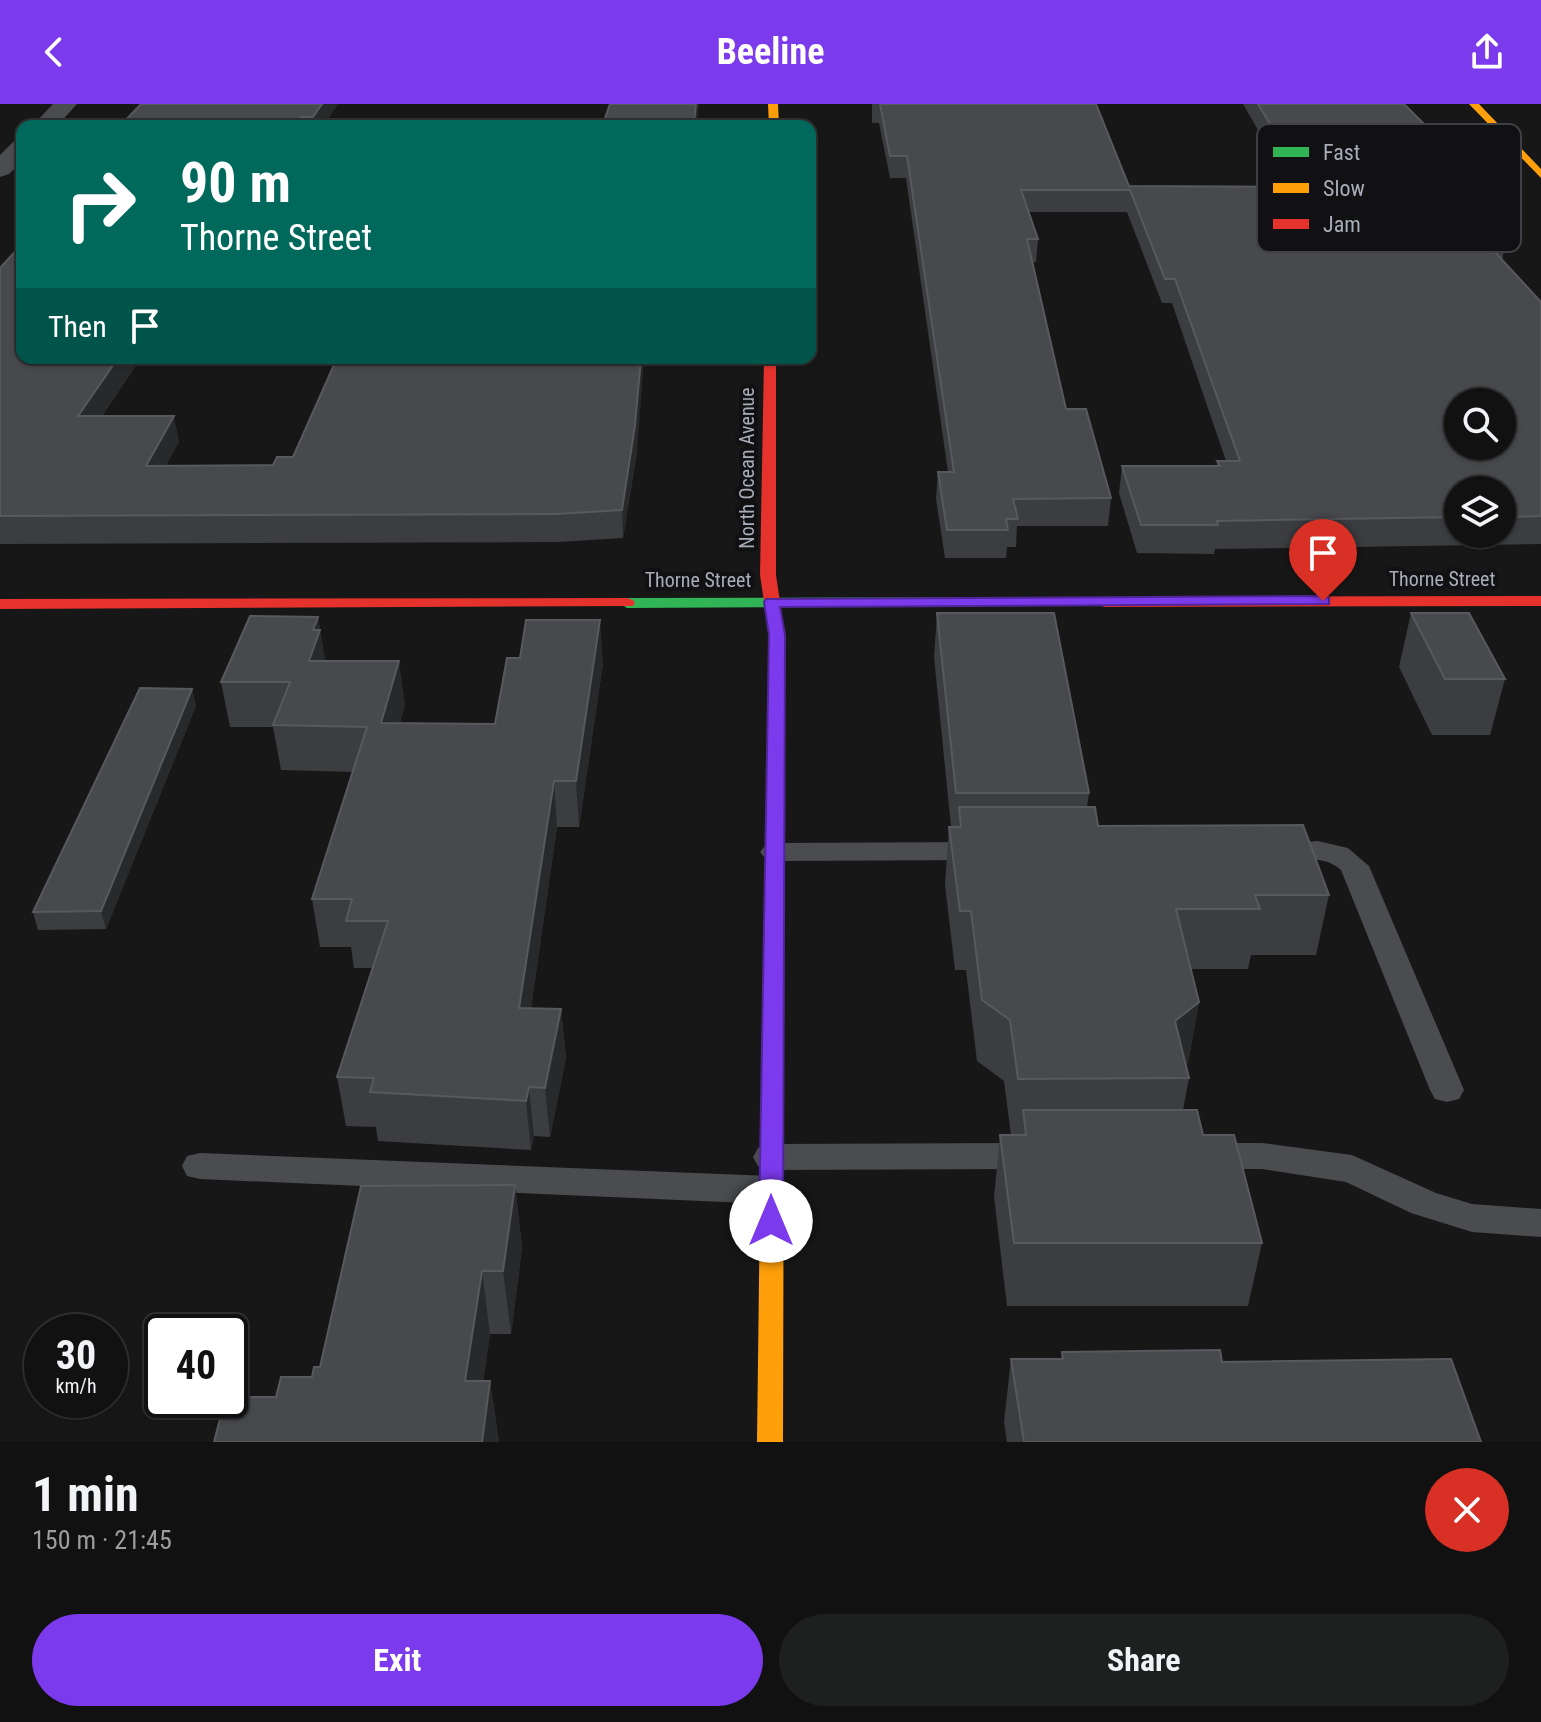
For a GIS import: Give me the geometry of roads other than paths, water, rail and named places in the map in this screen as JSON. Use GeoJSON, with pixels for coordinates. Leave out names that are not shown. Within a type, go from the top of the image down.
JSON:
{"type":"FeatureCollection","features":[{"type":"Feature","properties":{"kind":"street"},"geometry":{"type":"LineString","coordinates":[[50,120],[66,104]]}},
{"type":"Feature","properties":{"kind":"street"},"geometry":{"type":"LineString","coordinates":[[1474,104],[1493,124]]}},
{"type":"Feature","properties":{"kind":"street"},"geometry":{"type":"LineString","coordinates":[[0,169],[16,153]]}},
{"type":"Feature","properties":{"kind":"street"},"geometry":{"type":"LineString","coordinates":[[1521,154],[1541,175]]}},
{"type":"Feature","properties":{"kind":"street","name":"North Ocean Avenue"},"geometry":{"type":"LineString","coordinates":[[770,364],[768,575],[777,635],[770,1442]]}},
{"type":"Feature","properties":{"kind":"street","name":"Thorne Street"},"geometry":{"type":"LineString","coordinates":[[0,604],[1541,601]]}},
{"type":"Feature","properties":{"kind":"lane"},"geometry":{"type":"LineString","coordinates":[[775,852],[1016,851]]}},
{"type":"Feature","properties":{"kind":"lane"},"geometry":{"type":"LineString","coordinates":[[1253,851],[1331,852],[1346,857],[1354,866],[1447,1090]]}},
{"type":"Feature","properties":{"kind":"lane"},"geometry":{"type":"LineString","coordinates":[[200,1166],[771,1173],[1074,1156]]}},
{"type":"Feature","properties":{"kind":"lane"},"geometry":{"type":"LineString","coordinates":[[1168,1156],[1262,1156],[1352,1169],[1424,1203],[1472,1218],[1541,1223]]}}]}
